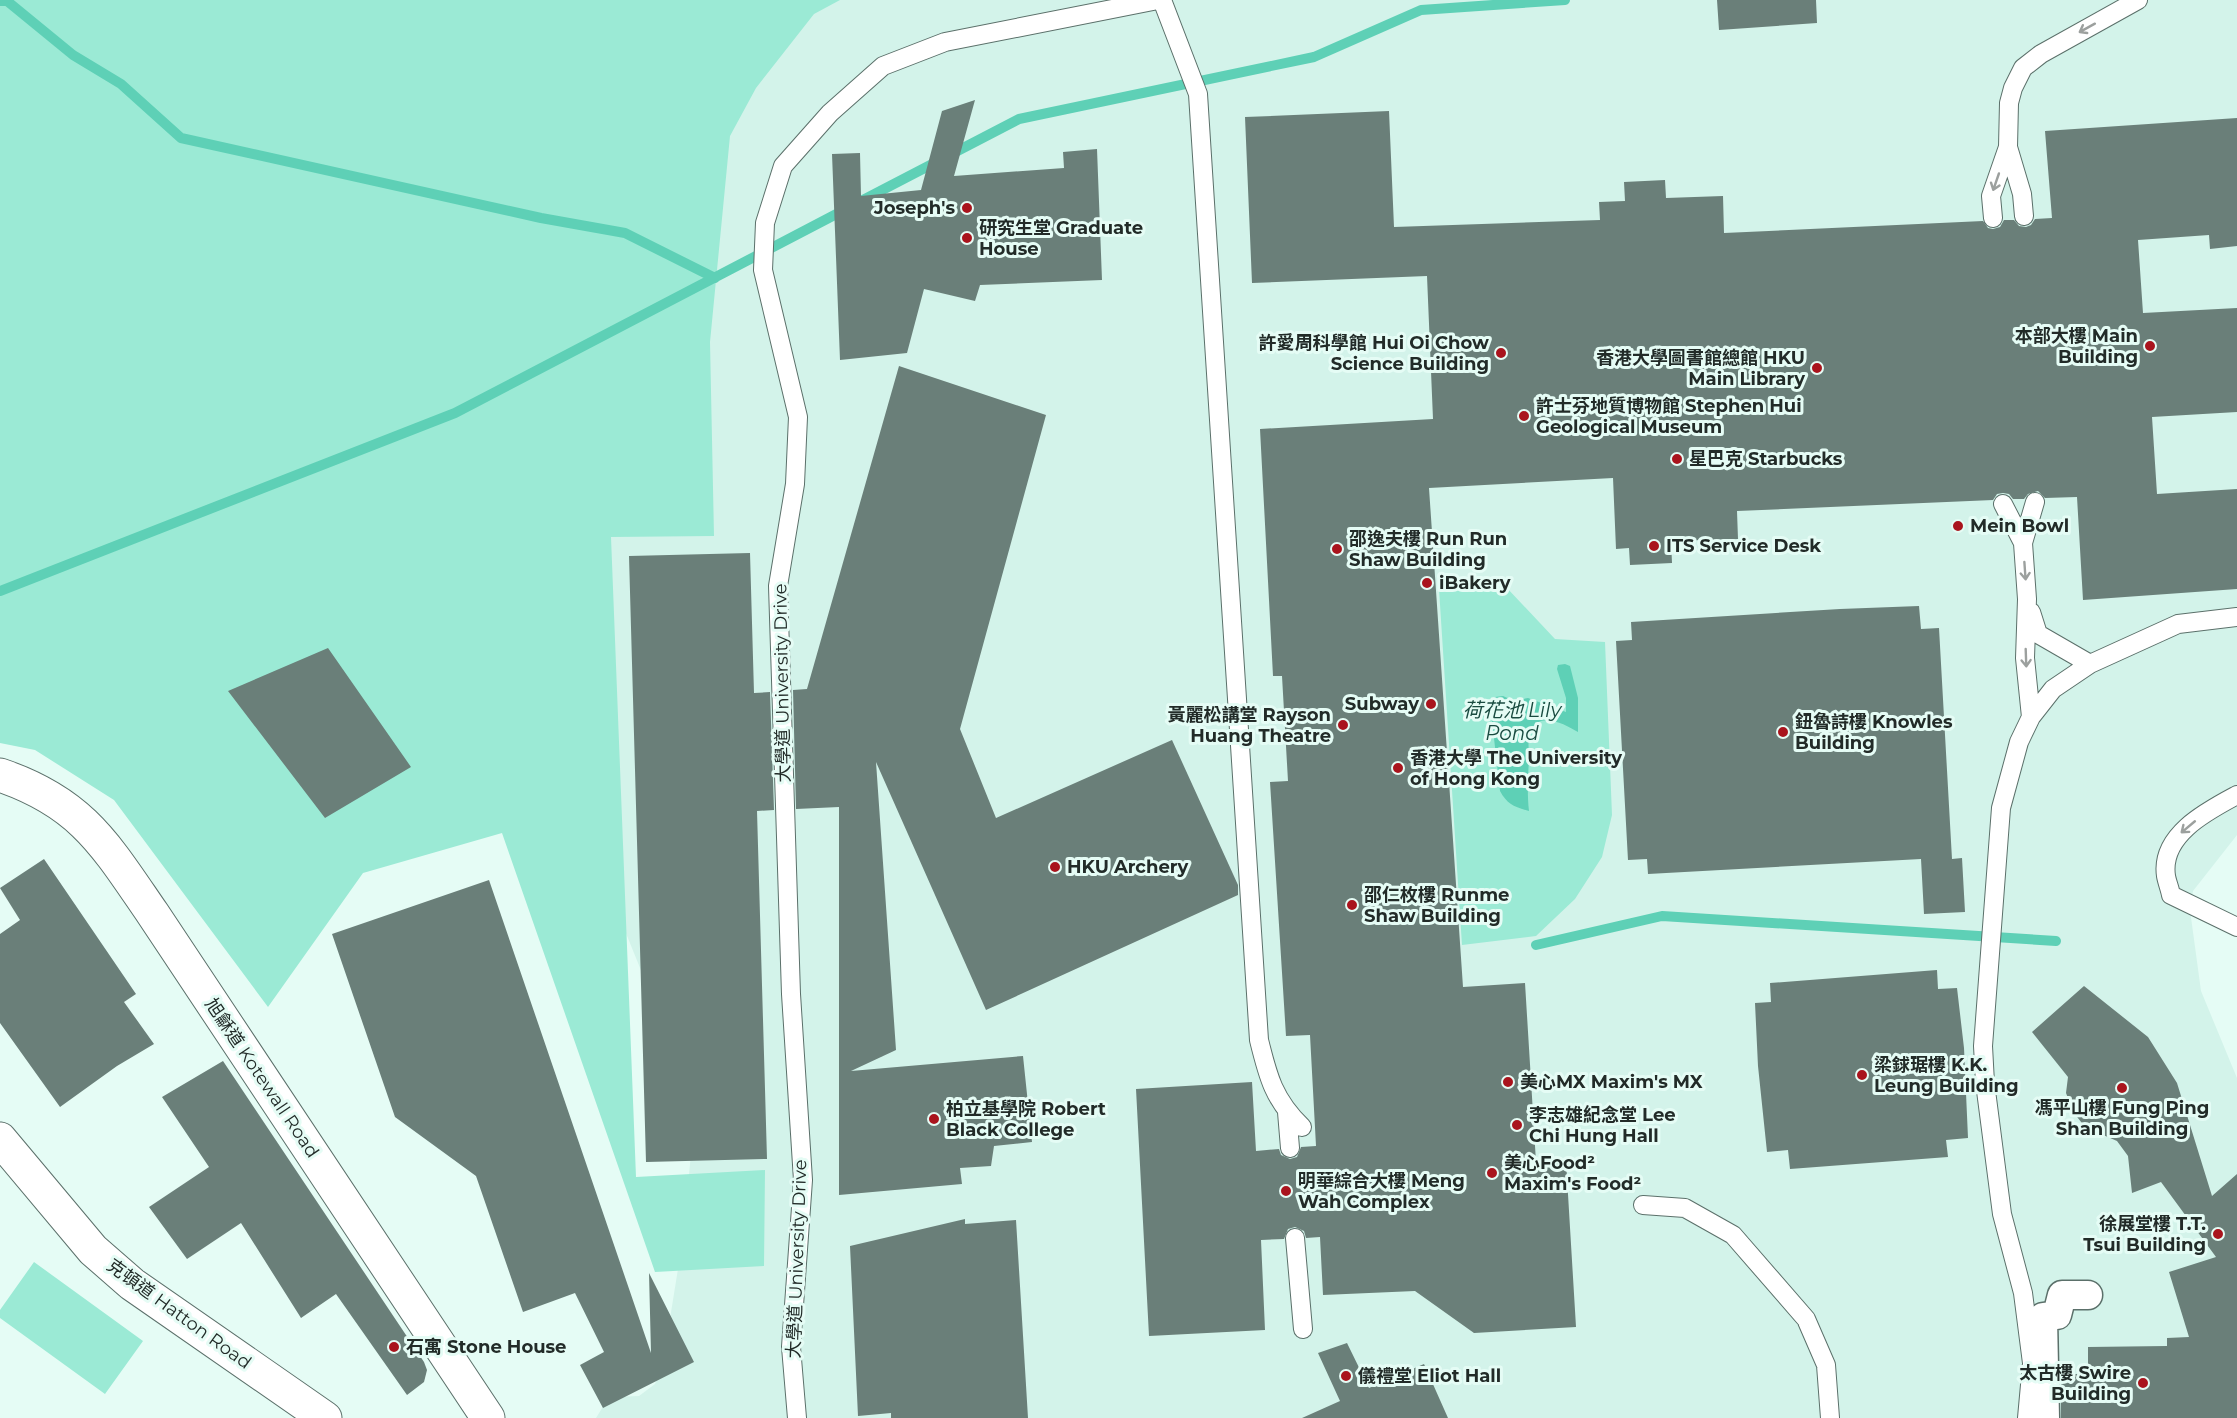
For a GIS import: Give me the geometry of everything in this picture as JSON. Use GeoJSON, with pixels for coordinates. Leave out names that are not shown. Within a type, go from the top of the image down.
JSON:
{"type":"FeatureCollection","features":[{"type":"Feature","properties":{"kind":"street","name":"旭龢道 Kotewall Road"},"geometry":{"type":"LineString","coordinates":[[0,775],[34,788],[59,802],[88,827],[108,849],[488,1418]]}},
{"type":"Feature","properties":{"kind":"street","name":"克頓道 Hatton Road"},"geometry":{"type":"LineString","coordinates":[[0,1139],[93,1250],[108,1264],[132,1284],[325,1418]]}},
{"type":"Feature","properties":{"kind":"street"},"geometry":{"type":"LineString","coordinates":[[2044,1418],[2043,1317],[2057,1315],[2062,1295],[2088,1295]]}},
{"type":"Feature","properties":{"kind":"lane"},"geometry":{"type":"LineString","coordinates":[[1160,0],[1198,94],[1222,436],[1259,1040],[1268,1080],[1287,1113],[1302,1127]]}},
{"type":"Feature","properties":{"kind":"lane","name":"大學道 University Drive"},"geometry":{"type":"LineString","coordinates":[[797,1418],[791,1347],[803,1180],[791,994],[778,586],[795,484],[798,417],[763,270],[765,223],[783,166],[830,113],[883,66],[945,42],[1160,0]]}},
{"type":"Feature","properties":{"kind":"lane"},"geometry":{"type":"LineString","coordinates":[[1993,218],[1991,196],[2008,147],[2009,103],[2013,88],[2023,68],[2041,54],[2138,0]]}},
{"type":"Feature","properties":{"kind":"lane"},"geometry":{"type":"LineString","coordinates":[[2008,147],[2022,194],[2024,216]]}},
{"type":"Feature","properties":{"kind":"lane"},"geometry":{"type":"LineString","coordinates":[[2031,717],[2025,658],[2027,599],[2023,543],[2035,502]]}},
{"type":"Feature","properties":{"kind":"lane"},"geometry":{"type":"LineString","coordinates":[[2003,504],[2023,543]]}},
{"type":"Feature","properties":{"kind":"lane"},"geometry":{"type":"LineString","coordinates":[[2027,599],[2038,634],[2090,663]]}},
{"type":"Feature","properties":{"kind":"lane"},"geometry":{"type":"LineString","coordinates":[[2027,1418],[2032,1363],[2023,1293],[2002,1214],[1985,1083],[1984,1022],[2001,808],[2019,742],[2031,717],[2053,689],[2090,663],[2178,624],[2237,617]]}},
{"type":"Feature","properties":{"kind":"lane"},"geometry":{"type":"LineString","coordinates":[[2237,795],[2211,809],[2182,832],[2168,852],[2165,875],[2171,895],[2237,927]]}},
{"type":"Feature","properties":{"kind":"lane"},"geometry":{"type":"LineString","coordinates":[[1287,1113],[1290,1148]]}},
{"type":"Feature","properties":{"kind":"lane"},"geometry":{"type":"LineString","coordinates":[[1643,1205],[1685,1208],[1733,1235],[1799,1310],[1806,1319],[1826,1365],[1830,1418]]}},
{"type":"Feature","properties":{"kind":"lane"},"geometry":{"type":"LineString","coordinates":[[1295,1238],[1303,1329]]}},
{"type":"Feature","properties":{"kind":"shaded area"},"geometry":{"type":"Polygon","coordinates":[[[0,0],[840,0],[814,14],[756,88],[730,136],[710,342],[714,536],[611,537],[636,1177],[765,1170],[764,1266],[655,1272],[502,833],[363,873],[268,1007],[114,800],[35,750],[0,743],[0,0]]]}},
{"type":"Feature","properties":{"kind":"shaded area","name":"香港大學 The University of Hong Kong"},"geometry":{"type":"Polygon","coordinates":[[[575,0],[2237,0],[2237,835],[2193,891],[2190,910],[2201,991],[2237,1078],[2237,1418],[596,1418],[612,1397],[639,1396],[655,1384],[662,1368],[683,1238],[692,1143],[687,1084],[532,701],[575,0]]]}},
{"type":"Feature","properties":{"kind":"shaded area"},"geometry":{"type":"Polygon","coordinates":[[[1506,587],[1555,639],[1605,642],[1612,815],[1602,857],[1575,899],[1536,936],[1462,945],[1439,589],[1506,587]]]}},
{"type":"Feature","properties":{"kind":"shaded area"},"geometry":{"type":"Polygon","coordinates":[[[34,1262],[143,1341],[105,1394],[0,1318],[0,1310],[34,1262]]]}},
{"type":"Feature","properties":{"kind":"water","name":"荷花池 Lily Pond"},"geometry":{"type":"Polygon","coordinates":[[[1558,665],[1570,666],[1578,698],[1578,732],[1560,723],[1546,720],[1535,724],[1531,730],[1528,744],[1529,811],[1512,804],[1500,791],[1490,703],[1495,697],[1503,696],[1514,701],[1528,698],[1566,712],[1566,698],[1557,669],[1558,665]]]}},
{"type":"Feature","properties":{"kind":"building"},"geometry":{"type":"Polygon","coordinates":[[[1717,0],[1816,0],[1817,23],[1719,30],[1717,0]]]}},
{"type":"Feature","properties":{"kind":"building","name":"研究生堂 Graduate House"},"geometry":{"type":"Polygon","coordinates":[[[975,100],[954,176],[1064,168],[1063,152],[1097,149],[1102,280],[980,285],[975,301],[924,289],[907,353],[840,360],[832,154],[860,153],[861,196],[921,190],[942,111],[975,100]]]}},
{"type":"Feature","properties":{"kind":"building"},"geometry":{"type":"Polygon","coordinates":[[[1389,111],[1394,227],[1600,220],[1599,202],[1625,201],[1624,182],[1665,180],[1666,198],[1723,196],[1724,233],[1983,221],[1988,228],[1993,229],[2000,227],[2004,220],[2014,220],[2019,226],[2026,227],[2031,225],[2035,219],[2052,218],[2045,131],[2237,118],[2237,246],[2210,249],[2209,235],[2138,240],[2143,313],[2237,308],[2237,412],[2152,417],[2157,494],[2237,489],[2237,589],[2083,600],[2077,497],[2045,498],[2038,491],[2028,494],[2024,499],[2013,499],[2009,494],[2003,493],[1997,494],[1993,500],[1737,511],[1738,539],[1671,541],[1672,563],[1630,565],[1629,548],[1616,549],[1613,478],[1429,488],[1463,987],[1525,983],[1536,1162],[1566,1161],[1576,1327],[1474,1333],[1415,1291],[1323,1295],[1320,1237],[1306,1238],[1304,1231],[1295,1227],[1288,1229],[1284,1239],[1261,1240],[1265,1330],[1149,1336],[1136,1089],[1252,1082],[1256,1151],[1279,1149],[1281,1155],[1290,1159],[1297,1157],[1301,1147],[1316,1146],[1310,1035],[1286,1036],[1270,782],[1288,781],[1282,676],[1273,676],[1260,429],[1433,419],[1427,276],[1252,283],[1245,117],[1389,111]]]}},
{"type":"Feature","properties":{"kind":"building"},"geometry":{"type":"Polygon","coordinates":[[[899,366],[1046,415],[960,729],[996,818],[1172,740],[1238,885],[1238,895],[986,1010],[876,762],[896,1050],[851,1071],[1023,1056],[1032,1142],[994,1146],[991,1166],[960,1168],[962,1184],[839,1195],[839,807],[796,809],[793,690],[807,689],[899,366]]]}},
{"type":"Feature","properties":{"kind":"building"},"geometry":{"type":"Polygon","coordinates":[[[750,553],[754,693],[770,692],[774,810],[757,811],[767,1159],[646,1162],[629,556],[750,553]]]}},
{"type":"Feature","properties":{"kind":"building","name":"鈕魯詩樓 Knowles Building"},"geometry":{"type":"Polygon","coordinates":[[[1919,606],[1921,629],[1939,628],[1952,859],[1962,858],[1965,912],[1924,914],[1921,859],[1648,874],[1647,859],[1628,860],[1616,641],[1632,640],[1631,622],[1919,606]]]}},
{"type":"Feature","properties":{"kind":"building"},"geometry":{"type":"Polygon","coordinates":[[[328,648],[411,767],[325,818],[228,691],[328,648]]]}},
{"type":"Feature","properties":{"kind":"building"},"geometry":{"type":"Polygon","coordinates":[[[44,859],[136,994],[124,1002],[154,1044],[117,1066],[60,1107],[0,1023],[0,934],[20,920],[0,888],[44,859]]]}},
{"type":"Feature","properties":{"kind":"building"},"geometry":{"type":"Polygon","coordinates":[[[489,880],[651,1353],[649,1273],[694,1362],[603,1408],[580,1365],[604,1352],[575,1293],[523,1312],[476,1176],[395,1117],[332,934],[489,880]]]}},
{"type":"Feature","properties":{"kind":"building","name":"梁銶琚樓 K.K. Leung Building"},"geometry":{"type":"Polygon","coordinates":[[[1937,970],[1938,989],[1957,988],[1964,1048],[1968,1138],[1946,1140],[1948,1157],[1790,1169],[1788,1150],[1767,1152],[1758,1066],[1755,1003],[1771,1002],[1770,983],[1937,970]]]}},
{"type":"Feature","properties":{"kind":"building"},"geometry":{"type":"Polygon","coordinates":[[[2084,986],[2148,1037],[2177,1083],[2212,1196],[2237,1174],[2237,1418],[2061,1418],[2061,1374],[2088,1374],[2088,1347],[2167,1346],[2167,1338],[2189,1337],[2169,1272],[2216,1257],[2161,1182],[2132,1193],[2128,1156],[2117,1141],[2085,1127],[2074,1113],[2066,1093],[2068,1077],[2032,1032],[2084,986]]]}},
{"type":"Feature","properties":{"kind":"building"},"geometry":{"type":"Polygon","coordinates":[[[223,1061],[424,1362],[427,1370],[424,1382],[407,1395],[336,1294],[301,1318],[241,1223],[187,1259],[149,1207],[209,1167],[162,1097],[223,1061]]]}},
{"type":"Feature","properties":{"kind":"building"},"geometry":{"type":"Polygon","coordinates":[[[965,1219],[965,1224],[1016,1220],[1028,1418],[891,1418],[891,1413],[858,1416],[850,1246],[965,1219]]]}},
{"type":"Feature","properties":{"kind":"building","name":"儀禮堂 Eliot Hall"},"geometry":{"type":"Polygon","coordinates":[[[1347,1343],[1369,1388],[1424,1364],[1448,1418],[1302,1418],[1340,1401],[1318,1353],[1347,1343]]]}},
{"type":"Feature","properties":{"kind":"waterway"},"geometry":{"type":"LineString","coordinates":[[863,200],[1019,119],[1314,57],[1421,10],[1565,0]]}},
{"type":"Feature","properties":{"kind":"waterway"},"geometry":{"type":"LineString","coordinates":[[0,1],[7,1],[73,55],[121,84],[181,138],[541,218],[625,233],[715,278]]}},
{"type":"Feature","properties":{"kind":"waterway"},"geometry":{"type":"LineString","coordinates":[[0,591],[455,413],[846,209]]}},
{"type":"Feature","properties":{"kind":"waterway"},"geometry":{"type":"LineString","coordinates":[[1536,945],[1662,916],[2056,941]]}},
{"type":"Feature","properties":{"kind":"place","name":"Joseph's"},"geometry":{"type":"Point","coordinates":[967,208]}},
{"type":"Feature","properties":{"kind":"place","name":"研究生堂 Graduate House"},"geometry":{"type":"Point","coordinates":[967,238]}},
{"type":"Feature","properties":{"kind":"place","name":"本部大樓 Main Building"},"geometry":{"type":"Point","coordinates":[2150,346]}},
{"type":"Feature","properties":{"kind":"place","name":"許愛周科學館 Hui Oi Chow Science Building"},"geometry":{"type":"Point","coordinates":[1501,353]}},
{"type":"Feature","properties":{"kind":"place","name":"香港大學圖書館總館 HKU Main Library"},"geometry":{"type":"Point","coordinates":[1817,368]}},
{"type":"Feature","properties":{"kind":"place","name":"許士芬地質博物館 Stephen Hui Geological Museum"},"geometry":{"type":"Point","coordinates":[1524,416]}},
{"type":"Feature","properties":{"kind":"place","name":"星巴克 Starbucks"},"geometry":{"type":"Point","coordinates":[1677,459]}},
{"type":"Feature","properties":{"kind":"place","name":"Mein Bowl"},"geometry":{"type":"Point","coordinates":[1958,526]}},
{"type":"Feature","properties":{"kind":"place","name":"ITS Service Desk"},"geometry":{"type":"Point","coordinates":[1654,546]}},
{"type":"Feature","properties":{"kind":"place","name":"邵逸夫樓 Run Run Shaw Building"},"geometry":{"type":"Point","coordinates":[1337,549]}},
{"type":"Feature","properties":{"kind":"place","name":"iBakery"},"geometry":{"type":"Point","coordinates":[1427,583]}},
{"type":"Feature","properties":{"kind":"place","name":"Subway"},"geometry":{"type":"Point","coordinates":[1431,704]}},
{"type":"Feature","properties":{"kind":"place","name":"黃麗松講堂 Rayson Huang Theatre"},"geometry":{"type":"Point","coordinates":[1343,725]}},
{"type":"Feature","properties":{"kind":"place","name":"鈕魯詩樓 Knowles Building"},"geometry":{"type":"Point","coordinates":[1783,732]}},
{"type":"Feature","properties":{"kind":"place","name":"香港大學 The University of Hong Kong"},"geometry":{"type":"Point","coordinates":[1398,768]}},
{"type":"Feature","properties":{"kind":"place","name":"HKU Archery"},"geometry":{"type":"Point","coordinates":[1055,867]}},
{"type":"Feature","properties":{"kind":"place","name":"邵仁枚樓 Runme Shaw Building"},"geometry":{"type":"Point","coordinates":[1352,905]}},
{"type":"Feature","properties":{"kind":"place","name":"梁銶琚樓 K.K. Leung Building"},"geometry":{"type":"Point","coordinates":[1862,1075]}},
{"type":"Feature","properties":{"kind":"place","name":"美心MX Maxim's MX"},"geometry":{"type":"Point","coordinates":[1508,1082]}},
{"type":"Feature","properties":{"kind":"place","name":"馮平山樓 Fung Ping Shan Building"},"geometry":{"type":"Point","coordinates":[2122,1088]}},
{"type":"Feature","properties":{"kind":"place","name":"柏立基學院 Robert Black College"},"geometry":{"type":"Point","coordinates":[934,1119]}},
{"type":"Feature","properties":{"kind":"place","name":"李志雄紀念堂 Lee Chi Hung Hall"},"geometry":{"type":"Point","coordinates":[1517,1125]}},
{"type":"Feature","properties":{"kind":"place","name":"美心Food² Maxim's Food²"},"geometry":{"type":"Point","coordinates":[1492,1173]}},
{"type":"Feature","properties":{"kind":"place","name":"明華綜合大樓 Meng Wah Complex"},"geometry":{"type":"Point","coordinates":[1286,1191]}},
{"type":"Feature","properties":{"kind":"place","name":"徐展堂樓 T.T. Tsui Building"},"geometry":{"type":"Point","coordinates":[2218,1234]}},
{"type":"Feature","properties":{"kind":"place","name":"石寓 Stone House"},"geometry":{"type":"Point","coordinates":[394,1347]}},
{"type":"Feature","properties":{"kind":"place","name":"儀禮堂 Eliot Hall"},"geometry":{"type":"Point","coordinates":[1346,1376]}},
{"type":"Feature","properties":{"kind":"place","name":"太古樓 Swire Building"},"geometry":{"type":"Point","coordinates":[2143,1383]}}]}
